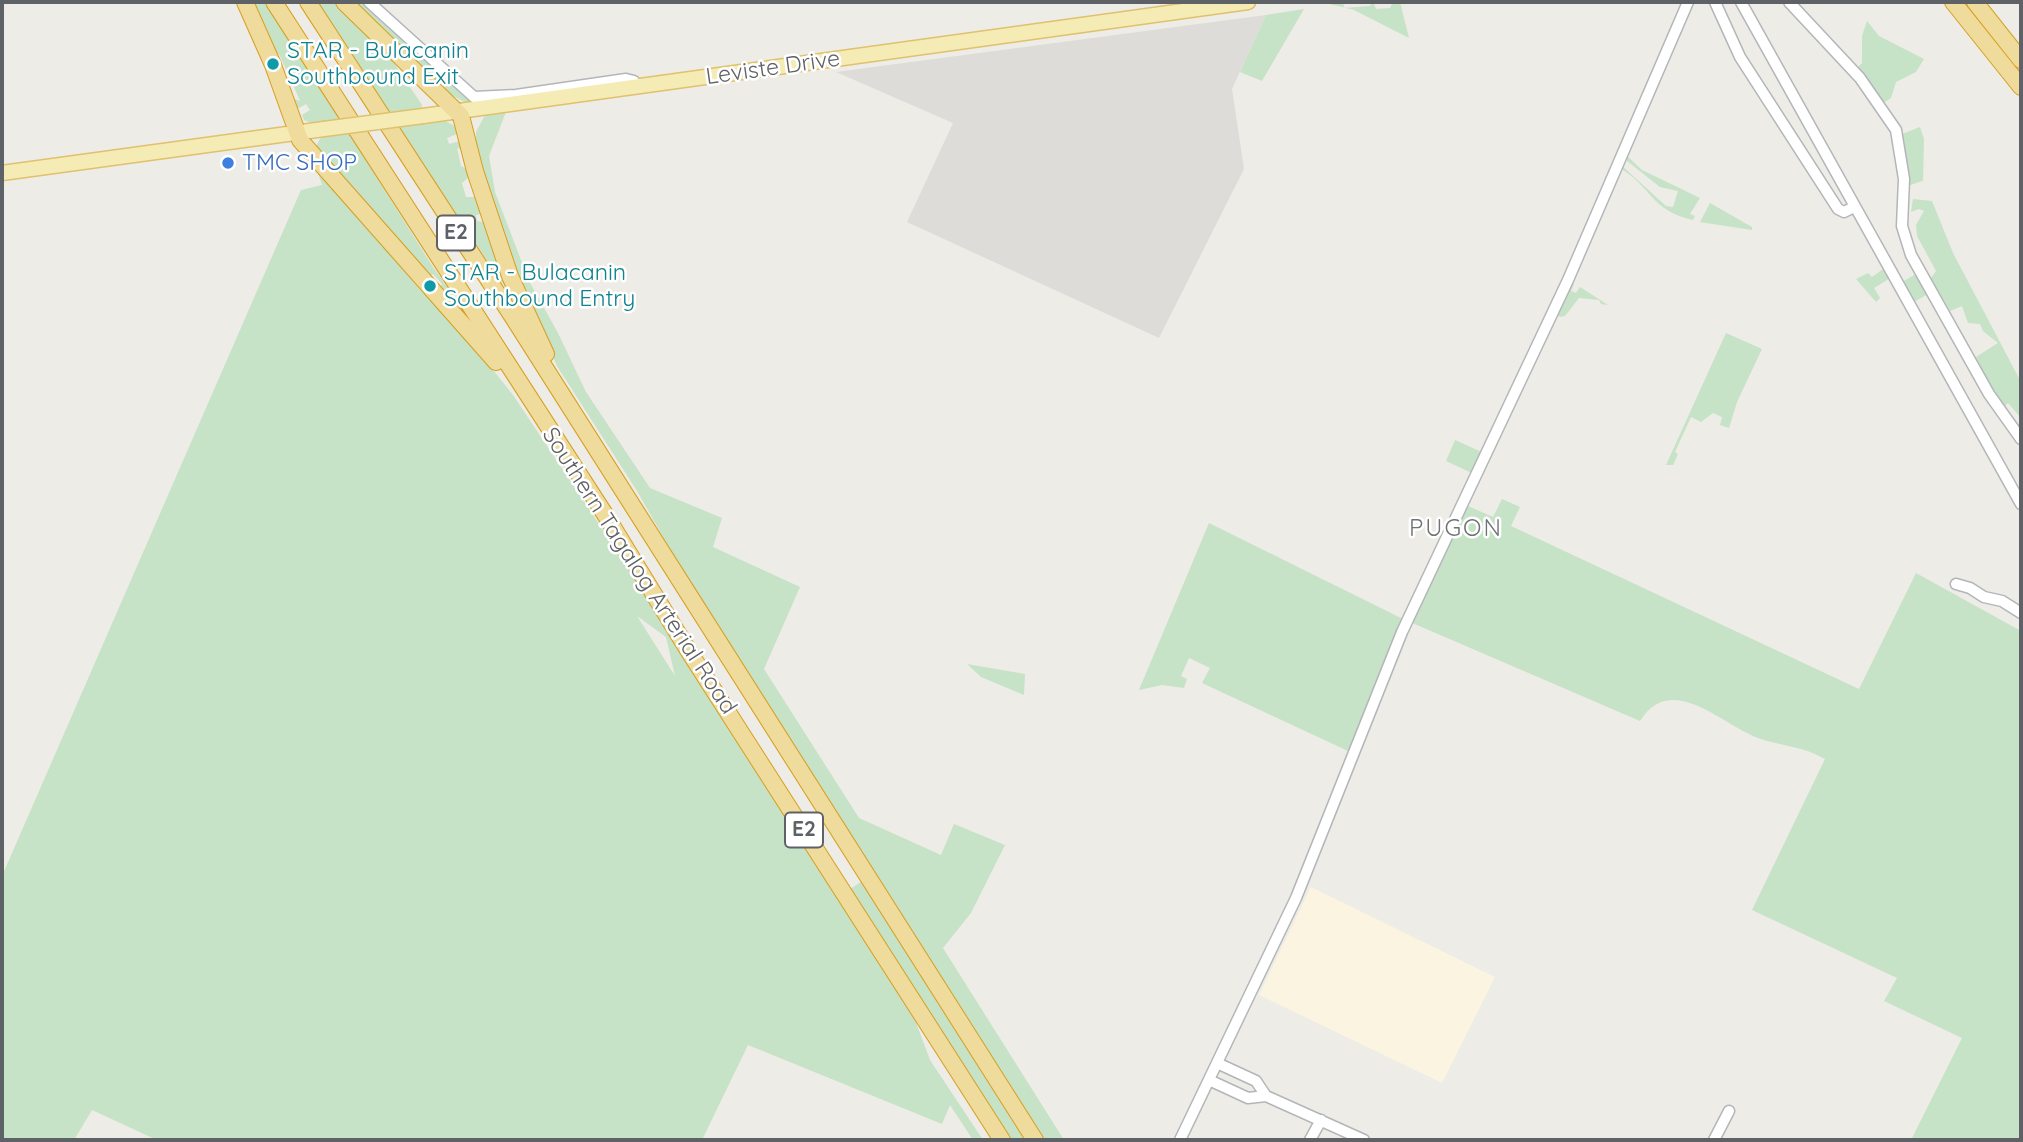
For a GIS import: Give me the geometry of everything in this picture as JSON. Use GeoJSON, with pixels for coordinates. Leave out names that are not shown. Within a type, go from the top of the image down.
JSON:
{"type":"FeatureCollection","features":[{"type":"Feature","properties":{"kind":"highway"},"geometry":{"type":"LineString","coordinates":[[245,2],[273,65],[302,143],[484,347],[560,446]]}},
{"type":"Feature","properties":{"kind":"highway","name":"Southern Tagalog Arterial Road"},"geometry":{"type":"LineString","coordinates":[[274,2],[1002,1140]]}},
{"type":"Feature","properties":{"kind":"highway","name":"Southern Tagalog Arterial Road"},"geometry":{"type":"LineString","coordinates":[[308,2],[1035,1140]]}},
{"type":"Feature","properties":{"kind":"highway"},"geometry":{"type":"LineString","coordinates":[[344,2],[388,48],[458,111],[465,126],[480,186],[519,295],[604,464]]}},
{"type":"Feature","properties":{"kind":"highway"},"geometry":{"type":"LineString","coordinates":[[1953,2],[2021,87]]}},
{"type":"Feature","properties":{"kind":"highway"},"geometry":{"type":"LineString","coordinates":[[1975,2],[2021,60]]}},
{"type":"Feature","properties":{"kind":"main road","name":"Leviste Drive"},"geometry":{"type":"LineString","coordinates":[[2,173],[1248,2]]}},
{"type":"Feature","properties":{"kind":"street"},"geometry":{"type":"LineString","coordinates":[[369,2],[474,97],[516,95],[626,79],[634,81],[636,87]]}},
{"type":"Feature","properties":{"kind":"street"},"geometry":{"type":"LineString","coordinates":[[1180,1140],[1314,856],[1402,632],[1568,280],[1688,2]]}},
{"type":"Feature","properties":{"kind":"street"},"geometry":{"type":"LineString","coordinates":[[1715,2],[1740,57],[1838,209],[1844,212],[1854,206]]}},
{"type":"Feature","properties":{"kind":"street"},"geometry":{"type":"LineString","coordinates":[[1741,2],[2021,505]]}},
{"type":"Feature","properties":{"kind":"street"},"geometry":{"type":"LineString","coordinates":[[1789,2],[1856,73],[1896,130],[1901,143],[1905,179],[1903,231],[1911,255],[1994,403],[2021,439]]}},
{"type":"Feature","properties":{"kind":"street"},"geometry":{"type":"LineString","coordinates":[[1956,584],[1970,588],[1984,597],[2002,601],[2021,613]]}},
{"type":"Feature","properties":{"kind":"street"},"geometry":{"type":"LineString","coordinates":[[1217,1063],[1256,1081],[1266,1096]]}},
{"type":"Feature","properties":{"kind":"street"},"geometry":{"type":"LineString","coordinates":[[1209,1080],[1248,1098],[1266,1096],[1360,1139]]}},
{"type":"Feature","properties":{"kind":"street"},"geometry":{"type":"LineString","coordinates":[[1714,1140],[1729,1111]]}},
{"type":"Feature","properties":{"kind":"street"},"geometry":{"type":"LineString","coordinates":[[1310,1140],[1321,1121]]}},
{"type":"Feature","properties":{"kind":"shaded area"},"geometry":{"type":"Polygon","coordinates":[[[1266,15],[1232,89],[1244,169],[1159,338],[907,222],[953,123],[836,72],[1266,15]]]}},
{"type":"Feature","properties":{"kind":"shaded area"},"geometry":{"type":"Polygon","coordinates":[[[1311,887],[1495,977],[1442,1083],[1259,995],[1311,887]]]}},
{"type":"Feature","properties":{"kind":"green space"},"geometry":{"type":"Polygon","coordinates":[[[251,2],[266,2],[433,267],[495,353],[437,289],[442,284],[433,274],[428,278],[315,148],[321,137],[336,133],[304,120],[302,115],[310,110],[306,104],[297,109],[291,98],[300,101],[295,89],[279,54],[275,55],[251,2]]]}},
{"type":"Feature","properties":{"kind":"green space"},"geometry":{"type":"Polygon","coordinates":[[[315,2],[337,2],[392,60],[422,105],[421,109],[415,111],[420,123],[444,120],[456,127],[457,134],[447,138],[449,144],[460,141],[463,150],[457,148],[461,166],[467,169],[469,177],[462,183],[466,197],[476,197],[481,214],[476,215],[477,221],[484,222],[509,293],[315,2]]]}},
{"type":"Feature","properties":{"kind":"green space"},"geometry":{"type":"Polygon","coordinates":[[[350,2],[364,2],[479,101],[466,103],[443,90],[350,2]]]}},
{"type":"Feature","properties":{"kind":"green space"},"geometry":{"type":"Polygon","coordinates":[[[1322,2],[1343,2],[1344,7],[1322,2]]]}},
{"type":"Feature","properties":{"kind":"green space"},"geometry":{"type":"Polygon","coordinates":[[[1373,2],[1376,9],[1390,8],[1393,2],[1400,2],[1409,38],[1354,10],[1346,8],[1370,6],[1373,2]]]}},
{"type":"Feature","properties":{"kind":"green space"},"geometry":{"type":"Polygon","coordinates":[[[1304,9],[1262,81],[1240,72],[1266,15],[1304,9]]]}},
{"type":"Feature","properties":{"kind":"green space"},"geometry":{"type":"Polygon","coordinates":[[[1867,21],[1879,36],[1924,59],[1916,72],[1896,82],[1891,98],[1882,104],[1857,68],[1862,63],[1862,36],[1867,21]]]}},
{"type":"Feature","properties":{"kind":"green space"},"geometry":{"type":"Polygon","coordinates":[[[507,109],[489,156],[495,192],[529,281],[586,392],[650,488],[722,518],[713,547],[800,587],[764,669],[859,818],[941,855],[954,824],[1005,845],[971,913],[943,948],[1064,1140],[1044,1140],[703,607],[637,491],[557,366],[515,274],[476,148],[476,132],[485,115],[507,109]]]}},
{"type":"Feature","properties":{"kind":"green space"},"geometry":{"type":"Polygon","coordinates":[[[1920,127],[1924,139],[1923,181],[1907,186],[1902,134],[1920,127]]]}},
{"type":"Feature","properties":{"kind":"green space"},"geometry":{"type":"Polygon","coordinates":[[[301,154],[306,156],[419,289],[462,331],[513,395],[645,593],[912,1012],[930,1060],[983,1140],[973,1140],[950,1105],[942,1124],[748,1045],[702,1140],[157,1140],[92,1110],[74,1140],[2,1140],[2,876],[301,190],[322,185],[317,170],[301,154]],[[637,616],[675,676],[666,637],[637,616]]]}},
{"type":"Feature","properties":{"kind":"green space"},"geometry":{"type":"Polygon","coordinates":[[[1626,155],[1642,170],[1700,198],[1690,214],[1695,216],[1693,220],[1668,210],[1620,168],[1622,166],[1666,206],[1673,207],[1678,191],[1660,187],[1627,161],[1626,155]]]}},
{"type":"Feature","properties":{"kind":"green space"},"geometry":{"type":"Polygon","coordinates":[[[1913,199],[1932,201],[1953,253],[2021,382],[2021,418],[2008,403],[2003,408],[1979,369],[1981,367],[1976,357],[1998,343],[1983,331],[1980,324],[1968,323],[1962,306],[1950,311],[1931,278],[1936,271],[1917,236],[1916,225],[1924,211],[1919,209],[1911,212],[1913,199]]]}},
{"type":"Feature","properties":{"kind":"green space"},"geometry":{"type":"Polygon","coordinates":[[[1710,203],[1752,227],[1752,230],[1700,222],[1710,203]]]}},
{"type":"Feature","properties":{"kind":"green space"},"geometry":{"type":"Polygon","coordinates":[[[1886,267],[1892,277],[1874,288],[1880,298],[1876,302],[1856,279],[1868,273],[1872,277],[1886,267]]]}},
{"type":"Feature","properties":{"kind":"green space"},"geometry":{"type":"Polygon","coordinates":[[[1916,274],[1928,294],[1914,302],[1902,282],[1916,274]]]}},
{"type":"Feature","properties":{"kind":"green space"},"geometry":{"type":"Polygon","coordinates":[[[1570,282],[1574,284],[1571,291],[1576,293],[1580,287],[1608,305],[1601,304],[1599,300],[1579,298],[1565,316],[1560,317],[1556,314],[1570,282]]]}},
{"type":"Feature","properties":{"kind":"green space"},"geometry":{"type":"Polygon","coordinates":[[[1726,333],[1762,349],[1737,402],[1729,428],[1720,425],[1722,417],[1713,413],[1701,422],[1691,417],[1675,452],[1678,454],[1673,465],[1666,465],[1726,333]]]}},
{"type":"Feature","properties":{"kind":"green space"},"geometry":{"type":"Polygon","coordinates":[[[1455,440],[1484,453],[1474,474],[1446,461],[1455,440]]]}},
{"type":"Feature","properties":{"kind":"green space"},"geometry":{"type":"Polygon","coordinates":[[[1502,499],[1520,507],[1511,526],[1859,689],[1916,573],[2021,631],[2021,1140],[1911,1140],[1962,1038],[1884,1001],[1897,978],[1752,910],[1825,759],[1808,751],[1758,738],[1713,713],[1681,701],[1666,701],[1652,707],[1640,721],[1410,622],[1468,506],[1493,517],[1502,499]]]}},
{"type":"Feature","properties":{"kind":"green space"},"geometry":{"type":"Polygon","coordinates":[[[1209,523],[1403,619],[1348,751],[1202,683],[1210,668],[1189,658],[1181,676],[1187,679],[1184,688],[1162,685],[1139,690],[1209,523]]]}},
{"type":"Feature","properties":{"kind":"green space"},"geometry":{"type":"Polygon","coordinates":[[[967,664],[1025,674],[1024,695],[981,677],[967,664]]]}},
{"type":"Feature","properties":{"kind":"green space"},"geometry":{"type":"Polygon","coordinates":[[[864,880],[1029,1140],[1009,1140],[850,889],[864,880]]]}},
{"type":"Feature","properties":{"kind":"place","name":"STAR - Bulacanin Southbound Exit"},"geometry":{"type":"Point","coordinates":[273,64]}},
{"type":"Feature","properties":{"kind":"place","name":"TMC SHOP"},"geometry":{"type":"Point","coordinates":[228,163]}},
{"type":"Feature","properties":{"kind":"place","name":"STAR - Bulacanin Southbound Entry"},"geometry":{"type":"Point","coordinates":[430,286]}},
{"type":"Feature","properties":{"kind":"district","name":"PUGON"},"geometry":{"type":"Point","coordinates":[1456,529]}}]}
